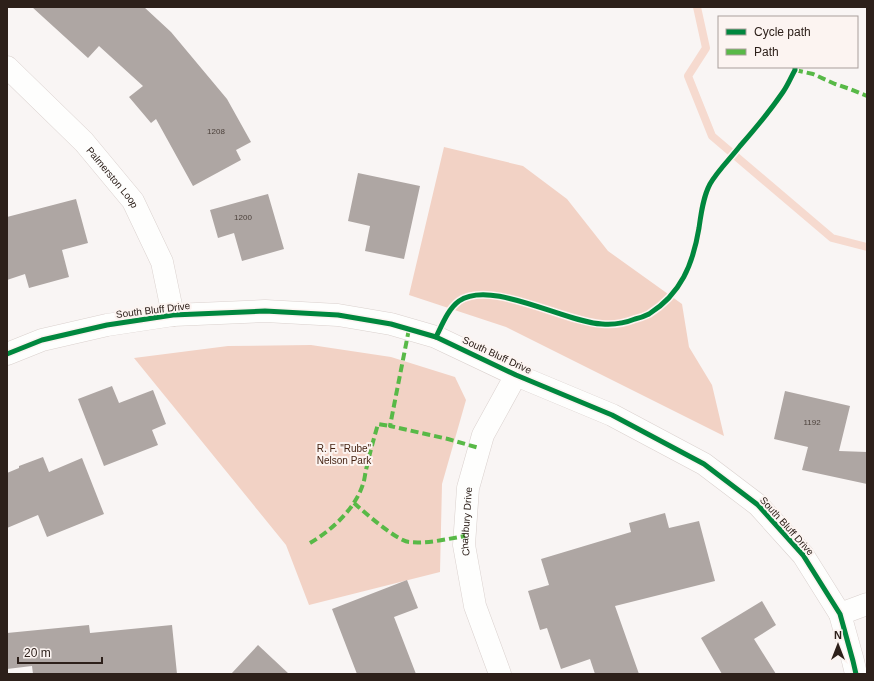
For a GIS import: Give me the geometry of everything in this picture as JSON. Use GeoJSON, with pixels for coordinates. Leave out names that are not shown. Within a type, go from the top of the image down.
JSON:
{"type":"FeatureCollection","features":[{"type":"Feature","properties":{"kind":"street","name":"Palmerston Loop"},"geometry":{"type":"LineString","coordinates":[[7,67],[84,142],[133,201],[162,262],[173,315]]}},
{"type":"Feature","properties":{"kind":"street","name":"South Bluff Drive"},"geometry":{"type":"LineString","coordinates":[[7,354],[42,340],[107,325],[173,315],[265,310],[338,315],[391,324],[436,337],[516,375],[612,415],[704,464],[758,505],[803,555],[840,614],[856,674]]}},
{"type":"Feature","properties":{"kind":"street","name":"Chadbury Drive"},"geometry":{"type":"LineString","coordinates":[[500,674],[475,606],[464,545],[468,488],[483,435],[516,375]]}},
{"type":"Feature","properties":{"kind":"street"},"geometry":{"type":"LineString","coordinates":[[840,614],[867,604]]}},
{"type":"Feature","properties":{"kind":"green space"},"geometry":{"type":"Polygon","coordinates":[[[444,147],[523,166],[567,199],[608,251],[682,304],[689,347],[712,385],[724,436],[506,327],[409,295],[444,147]]]}},
{"type":"Feature","properties":{"kind":"green space","name":"R. F. \"Rube\" Nelson Park"},"geometry":{"type":"Polygon","coordinates":[[[311,345],[391,357],[455,377],[466,400],[442,484],[440,572],[309,605],[286,545],[134,358],[228,346],[311,345]]]}},
{"type":"Feature","properties":{"kind":"building"},"geometry":{"type":"Polygon","coordinates":[[[32,7],[144,7],[171,32],[227,99],[251,142],[236,150],[241,160],[193,186],[156,119],[151,123],[129,97],[143,86],[99,46],[88,58],[32,7]]]}},
{"type":"Feature","properties":{"kind":"building"},"geometry":{"type":"Polygon","coordinates":[[[358,173],[420,186],[404,259],[365,251],[370,226],[348,221],[358,173]]]}},
{"type":"Feature","properties":{"kind":"building"},"geometry":{"type":"Polygon","coordinates":[[[268,194],[284,249],[242,261],[234,233],[218,238],[210,210],[268,194]]]}},
{"type":"Feature","properties":{"kind":"building"},"geometry":{"type":"Polygon","coordinates":[[[76,199],[88,243],[62,250],[69,277],[29,288],[25,274],[7,280],[7,217],[76,199]]]}},
{"type":"Feature","properties":{"kind":"building"},"geometry":{"type":"Polygon","coordinates":[[[112,386],[119,403],[153,390],[166,424],[152,430],[158,445],[104,466],[78,399],[112,386]]]}},
{"type":"Feature","properties":{"kind":"building"},"geometry":{"type":"Polygon","coordinates":[[[785,391],[850,406],[839,451],[867,452],[867,484],[802,470],[808,447],[774,439],[785,391]]]}},
{"type":"Feature","properties":{"kind":"building"},"geometry":{"type":"Polygon","coordinates":[[[43,457],[49,472],[82,458],[104,514],[47,537],[38,515],[7,528],[7,473],[19,468],[19,466],[43,457]]]}},
{"type":"Feature","properties":{"kind":"building"},"geometry":{"type":"Polygon","coordinates":[[[665,513],[669,528],[699,521],[715,581],[615,606],[639,674],[595,674],[590,659],[561,669],[547,628],[540,630],[528,591],[549,585],[541,559],[631,532],[629,523],[665,513]]]}},
{"type":"Feature","properties":{"kind":"building"},"geometry":{"type":"Polygon","coordinates":[[[407,580],[418,608],[394,617],[416,674],[357,674],[332,609],[407,580]]]}},
{"type":"Feature","properties":{"kind":"building"},"geometry":{"type":"Polygon","coordinates":[[[762,601],[776,625],[754,639],[776,674],[722,674],[701,638],[762,601]]]}},
{"type":"Feature","properties":{"kind":"building"},"geometry":{"type":"Polygon","coordinates":[[[89,625],[90,633],[172,625],[177,674],[33,674],[32,666],[7,669],[7,633],[89,625]]]}},
{"type":"Feature","properties":{"kind":"building"},"geometry":{"type":"Polygon","coordinates":[[[258,645],[289,674],[231,674],[258,645]]]}},
{"type":"Feature","properties":{"kind":"waterway"},"geometry":{"type":"LineString","coordinates":[[697,7],[706,48],[688,76],[712,136],[832,238],[867,247]]}},
{"type":"Feature","properties":{"kind":"marked path"},"geometry":{"type":"LineString","coordinates":[[795,70],[813,74],[867,96]]}},
{"type":"Feature","properties":{"kind":"marked path"},"geometry":{"type":"LineString","coordinates":[[409,329],[390,426],[448,439],[479,448]]}},
{"type":"Feature","properties":{"kind":"marked path"},"geometry":{"type":"LineString","coordinates":[[310,543],[326,532],[349,510],[364,482],[369,456],[378,424],[390,426]]}},
{"type":"Feature","properties":{"kind":"marked path"},"geometry":{"type":"LineString","coordinates":[[354,503],[381,526],[397,537],[409,542],[437,541],[465,536]]}},
{"type":"Feature","properties":{"kind":"cycle path"},"geometry":{"type":"LineString","coordinates":[[436,337],[455,304],[473,296],[490,295],[508,298],[586,322],[602,324],[623,323],[641,318],[660,306],[677,287],[689,266],[699,228],[704,200],[710,184],[720,169],[768,113],[785,89],[795,68]]}},
{"type":"Feature","properties":{"kind":"cycle path"},"geometry":{"type":"LineString","coordinates":[[7,354],[42,340],[107,325],[173,315],[265,311],[338,315],[391,324],[436,337],[516,375],[612,415],[704,464],[758,505],[803,555],[840,614],[856,674]]}}]}
